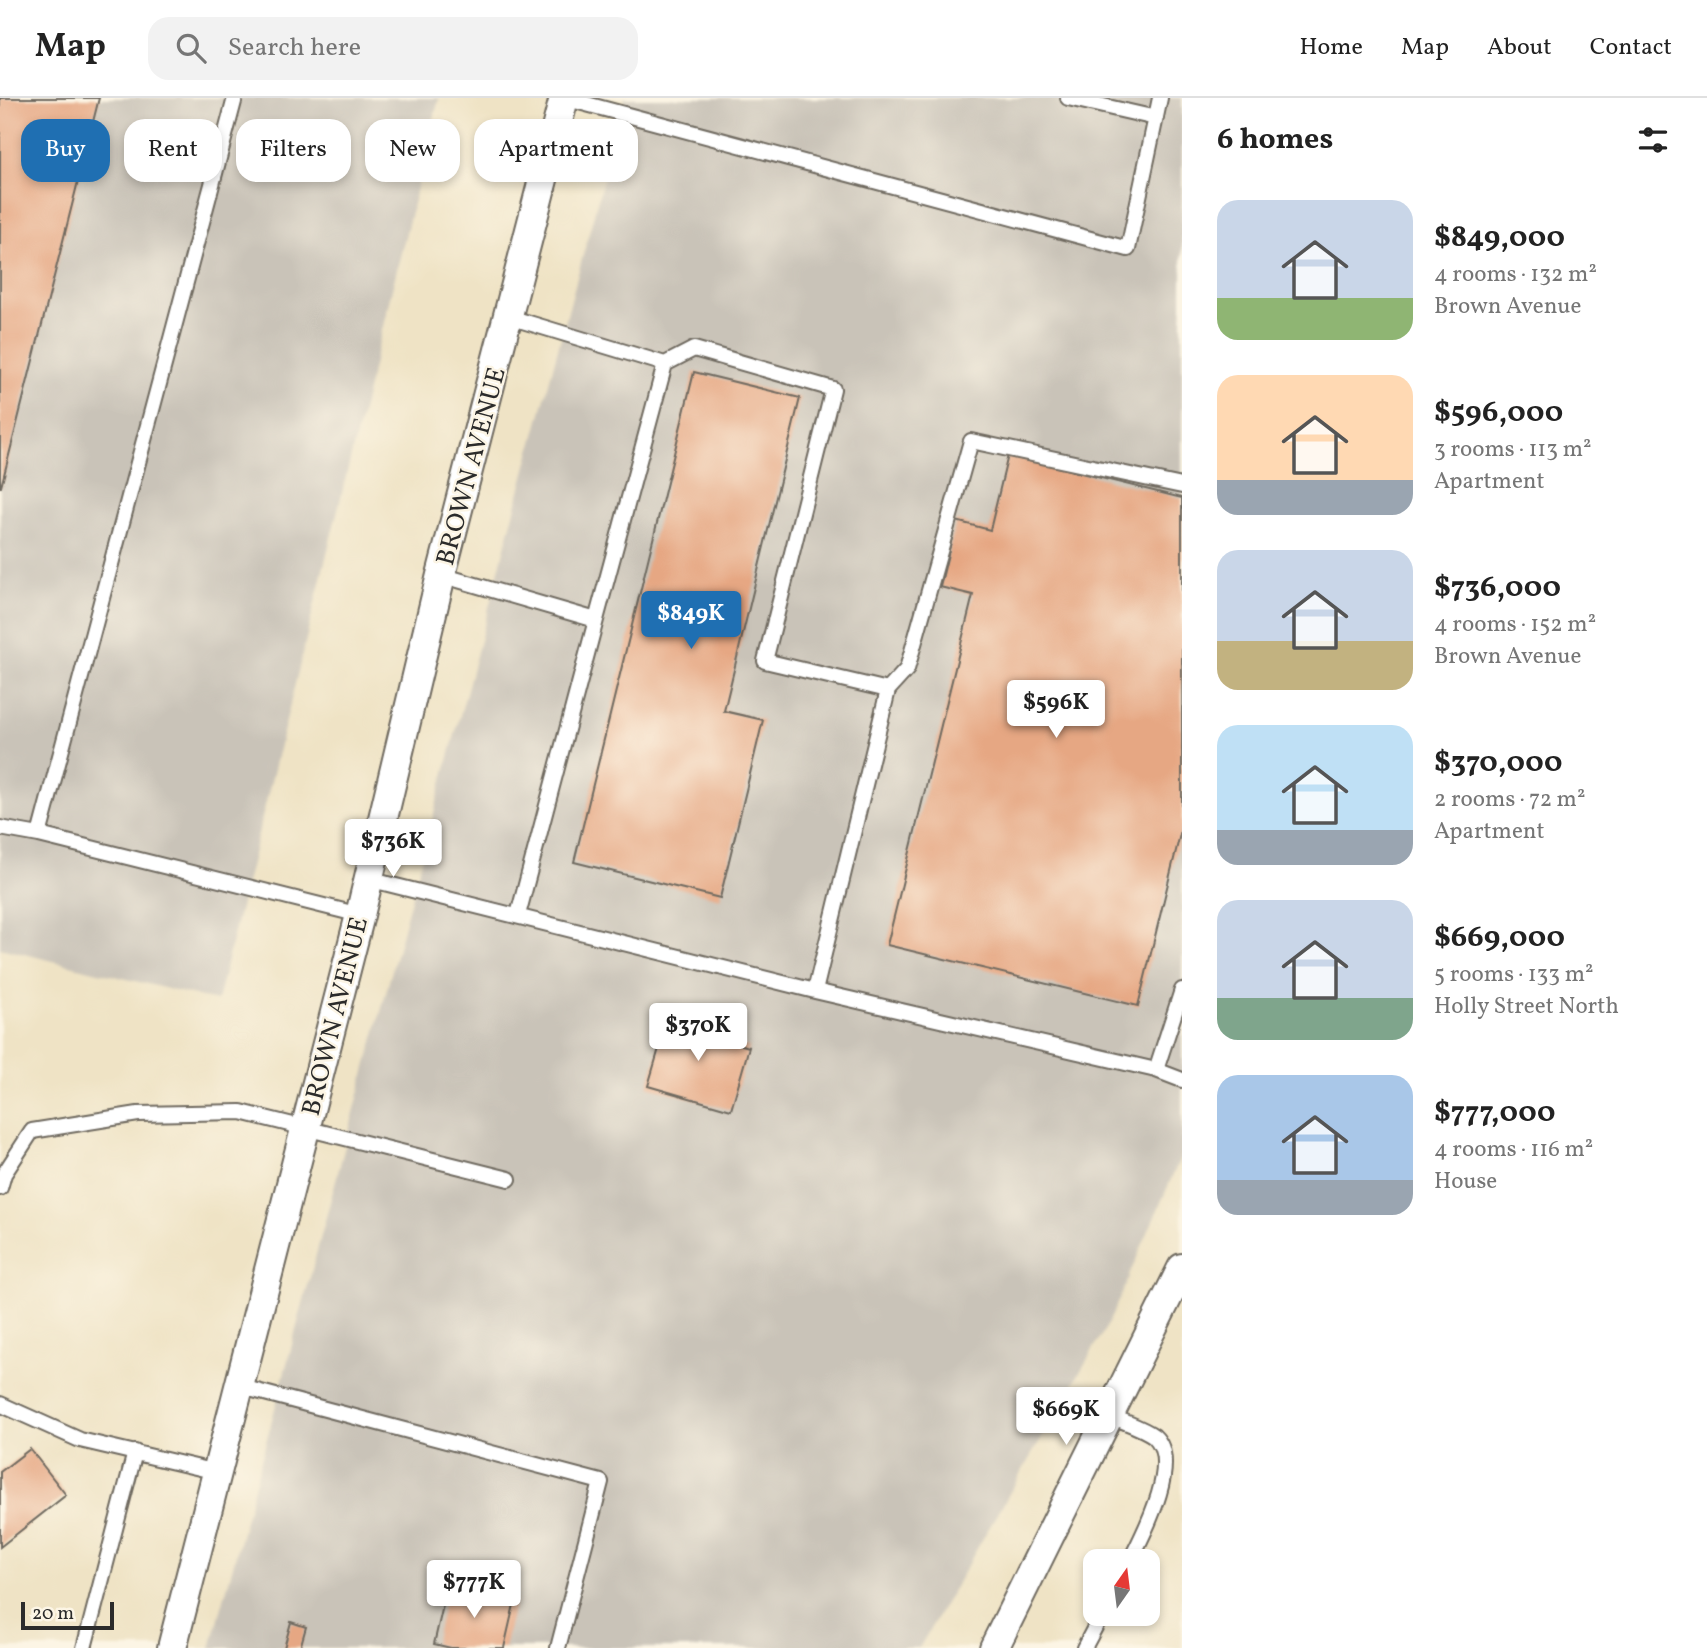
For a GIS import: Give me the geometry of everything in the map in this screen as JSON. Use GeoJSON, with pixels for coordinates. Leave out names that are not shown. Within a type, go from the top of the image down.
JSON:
{"type":"FeatureCollection","features":[{"type":"Feature","properties":{"kind":"street","name":"BROWN AVENUE"},"geometry":{"type":"LineString","coordinates":[[172,1648],[360,915],[442,575],[564,98]]}},
{"type":"Feature","properties":{"kind":"street"},"geometry":{"type":"LineString","coordinates":[[994,1648],[1182,1268]]}},
{"type":"Feature","properties":{"kind":"lane"},"geometry":{"type":"LineString","coordinates":[[39,835],[235,98]]}},
{"type":"Feature","properties":{"kind":"lane"},"geometry":{"type":"LineString","coordinates":[[564,98],[1128,249],[1160,98]]}},
{"type":"Feature","properties":{"kind":"lane"},"geometry":{"type":"LineString","coordinates":[[1068,98],[1156,118]]}},
{"type":"Feature","properties":{"kind":"lane"},"geometry":{"type":"LineString","coordinates":[[509,317],[666,364],[694,349],[833,389],[765,661],[888,690]]}},
{"type":"Feature","properties":{"kind":"lane"},"geometry":{"type":"LineString","coordinates":[[518,915],[666,364]]}},
{"type":"Feature","properties":{"kind":"lane"},"geometry":{"type":"LineString","coordinates":[[815,991],[888,690],[907,669],[971,442],[1182,486]]}},
{"type":"Feature","properties":{"kind":"lane"},"geometry":{"type":"LineString","coordinates":[[442,575],[596,620]]}},
{"type":"Feature","properties":{"kind":"lane"},"geometry":{"type":"LineString","coordinates":[[0,828],[39,835],[360,915]]}},
{"type":"Feature","properties":{"kind":"lane"},"geometry":{"type":"LineString","coordinates":[[368,878],[815,991],[1156,1070],[1182,1080]]}},
{"type":"Feature","properties":{"kind":"lane"},"geometry":{"type":"LineString","coordinates":[[1156,1070],[1182,990]]}},
{"type":"Feature","properties":{"kind":"lane"},"geometry":{"type":"LineString","coordinates":[[0,1188],[4,1174],[32,1131],[138,1114],[241,1112],[509,1179]]}},
{"type":"Feature","properties":{"kind":"lane"},"geometry":{"type":"LineString","coordinates":[[239,1386],[601,1482],[558,1648]]}},
{"type":"Feature","properties":{"kind":"lane"},"geometry":{"type":"LineString","coordinates":[[0,1404],[80,1440],[217,1472]]}},
{"type":"Feature","properties":{"kind":"lane"},"geometry":{"type":"LineString","coordinates":[[1109,1415],[1154,1436],[1166,1452],[1166,1480],[1135,1549]]}},
{"type":"Feature","properties":{"kind":"lane"},"geometry":{"type":"LineString","coordinates":[[84,1648],[135,1452]]}},
{"type":"Feature","properties":{"kind":"lane"},"geometry":{"type":"LineString","coordinates":[[1084,1648],[1096,1626]]}},
{"type":"Feature","properties":{"kind":"shaded area"},"geometry":{"type":"Polygon","coordinates":[[[0,98],[439,98],[434,119],[365,119],[365,182],[418,182],[217,1001],[0,948],[0,98]]]}},
{"type":"Feature","properties":{"kind":"shaded area"},"geometry":{"type":"Polygon","coordinates":[[[625,98],[1182,98],[1182,1154],[1108,1324],[919,1648],[211,1648],[603,182],[638,182],[638,119],[619,119],[625,98]]]}},
{"type":"Feature","properties":{"kind":"building"},"geometry":{"type":"Polygon","coordinates":[[[0,98],[99,98],[94,119],[21,119],[21,182],[78,182],[0,487],[0,98]]]}},
{"type":"Feature","properties":{"kind":"building"},"geometry":{"type":"Polygon","coordinates":[[[694,372],[800,398],[724,711],[763,720],[720,898],[574,862],[694,372]]]}},
{"type":"Feature","properties":{"kind":"building"},"geometry":{"type":"Polygon","coordinates":[[[1008,455],[1182,498],[1182,826],[1138,1006],[887,945],[973,595],[940,587],[956,521],[990,530],[1008,455]]]}},
{"type":"Feature","properties":{"kind":"building"},"geometry":{"type":"Polygon","coordinates":[[[669,1014],[724,1030],[721,1039],[749,1047],[731,1110],[648,1086],[669,1014]]]}},
{"type":"Feature","properties":{"kind":"building"},"geometry":{"type":"Polygon","coordinates":[[[30,1449],[66,1495],[0,1547],[0,1472],[30,1449]]]}},
{"type":"Feature","properties":{"kind":"building"},"geometry":{"type":"Polygon","coordinates":[[[448,1584],[515,1600],[504,1648],[451,1648],[434,1644],[448,1584]]]}},
{"type":"Feature","properties":{"kind":"building"},"geometry":{"type":"Polygon","coordinates":[[[291,1622],[306,1627],[300,1648],[284,1648],[291,1622]]]}}]}
